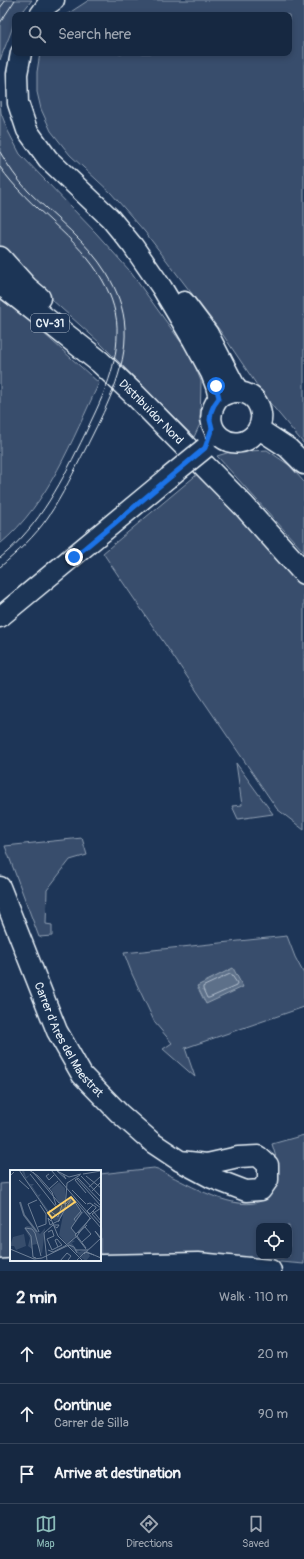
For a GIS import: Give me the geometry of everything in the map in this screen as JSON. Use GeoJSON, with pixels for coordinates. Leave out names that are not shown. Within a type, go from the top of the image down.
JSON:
{"type":"FeatureCollection","features":[{"type":"Feature","properties":{"kind":"main road"},"geometry":{"type":"LineString","coordinates":[[0,258],[27,288],[82,336],[100,362]]}},
{"type":"Feature","properties":{"kind":"main road","name":"Distribuïdor Nord"},"geometry":{"type":"LineString","coordinates":[[0,283],[100,362],[178,437],[244,506],[304,573]]}},
{"type":"Feature","properties":{"kind":"main road"},"geometry":{"type":"LineString","coordinates":[[0,1271],[55,1267],[198,1264],[270,1271]]}},
{"type":"Feature","properties":{"kind":"street"},"geometry":{"type":"LineString","coordinates":[[42,12],[47,5],[54,0]]}},
{"type":"Feature","properties":{"kind":"street"},"geometry":{"type":"LineString","coordinates":[[20,56],[17,74],[18,103],[27,130],[48,159],[110,218],[133,246],[162,288],[193,340],[214,379],[219,398]]}},
{"type":"Feature","properties":{"kind":"street"},"geometry":{"type":"LineString","coordinates":[[133,246],[170,283],[208,334],[238,392]]}},
{"type":"Feature","properties":{"kind":"street"},"geometry":{"type":"LineString","coordinates":[[0,617],[205,448],[220,443],[239,442],[254,436],[261,421],[261,413],[258,405],[250,396],[238,392],[231,392],[219,398],[211,412],[210,420],[212,428],[223,440],[231,442]]}},
{"type":"Feature","properties":{"kind":"street"},"geometry":{"type":"LineString","coordinates":[[205,448],[212,428]]}},
{"type":"Feature","properties":{"kind":"street"},"geometry":{"type":"LineString","coordinates":[[258,429],[288,448],[304,464]]}},
{"type":"Feature","properties":{"kind":"street","name":"Carrer d'Ares del Maestrat"},"geometry":{"type":"LineString","coordinates":[[0,887],[57,1031],[82,1075],[119,1113],[153,1142],[180,1161]]}},
{"type":"Feature","properties":{"kind":"shaded area"},"geometry":{"type":"Polygon","coordinates":[[[0,0],[32,0],[22,12],[12,12],[12,28],[0,60],[0,0]]]}},
{"type":"Feature","properties":{"kind":"shaded area"},"geometry":{"type":"Polygon","coordinates":[[[89,0],[304,0],[304,444],[265,397],[221,332],[145,232],[111,193],[70,155],[51,131],[41,109],[37,92],[37,72],[40,56],[292,56],[292,12],[71,12],[89,0]]]}},
{"type":"Feature","properties":{"kind":"shaded area"},"geometry":{"type":"Polygon","coordinates":[[[0,101],[1,113],[8,131],[20,154],[96,233],[129,270],[191,356],[201,381],[200,424],[194,437],[100,343],[12,264],[0,247],[0,101]]]}},
{"type":"Feature","properties":{"kind":"shaded area"},"geometry":{"type":"Polygon","coordinates":[[[0,299],[23,315],[99,383],[69,448],[46,490],[17,528],[0,544],[0,299]]]}},
{"type":"Feature","properties":{"kind":"shaded area"},"geometry":{"type":"Polygon","coordinates":[[[267,450],[289,465],[304,482],[304,552],[217,456],[230,452],[267,450]]]}},
{"type":"Feature","properties":{"kind":"shaded area"},"geometry":{"type":"Polygon","coordinates":[[[200,472],[240,512],[304,586],[304,830],[277,809],[103,553],[200,472]]]}},
{"type":"Feature","properties":{"kind":"shaded area"},"geometry":{"type":"Polygon","coordinates":[[[236,763],[273,814],[238,819],[232,806],[242,805],[236,763]]]}},
{"type":"Feature","properties":{"kind":"shaded area"},"geometry":{"type":"Polygon","coordinates":[[[82,838],[87,855],[70,860],[47,890],[46,924],[52,925],[52,936],[39,937],[5,846],[82,838]]]}},
{"type":"Feature","properties":{"kind":"shaded area"},"geometry":{"type":"Polygon","coordinates":[[[287,936],[295,957],[304,974],[304,1007],[185,1048],[195,1077],[163,1049],[172,1043],[155,1023],[124,953],[287,936]]]}},
{"type":"Feature","properties":{"kind":"shaded area"},"geometry":{"type":"Polygon","coordinates":[[[304,1135],[304,1264],[208,1256],[101,1258],[101,1174],[154,1168],[159,1169],[206,1193],[234,1202],[247,1204],[259,1202],[274,1190],[278,1182],[278,1166],[272,1144],[304,1135]]]}},
{"type":"Feature","properties":{"kind":"shaded area"},"geometry":{"type":"Polygon","coordinates":[[[10,1183],[10,1260],[0,1261],[0,1184],[10,1183]]]}},
{"type":"Feature","properties":{"kind":"water"},"geometry":{"type":"Polygon","coordinates":[[[233,968],[243,987],[206,1004],[197,986],[233,968]]]}},
{"type":"Feature","properties":{"kind":"tram line"},"geometry":{"type":"LineString","coordinates":[[0,8],[6,0]]}},
{"type":"Feature","properties":{"kind":"tram line"},"geometry":{"type":"LineString","coordinates":[[0,23],[15,0]]}},
{"type":"Feature","properties":{"kind":"tram line"},"geometry":{"type":"LineString","coordinates":[[0,152],[20,182],[28,191],[70,230],[99,262],[111,280],[117,293],[122,307],[125,328],[125,344],[122,360],[113,390],[100,420],[68,483],[38,531],[20,550],[0,567]]}},
{"type":"Feature","properties":{"kind":"tram line"},"geometry":{"type":"LineString","coordinates":[[0,167],[25,196],[68,237],[93,265],[109,294],[114,307],[117,327],[114,360],[107,386],[77,451],[59,485],[39,517],[0,558]]}},
{"type":"Feature","properties":{"kind":"route"},"geometry":{"type":"LineString","coordinates":[[74,557],[205,448],[210,438],[212,428],[210,420],[211,412],[219,398],[216,386]]}}]}
